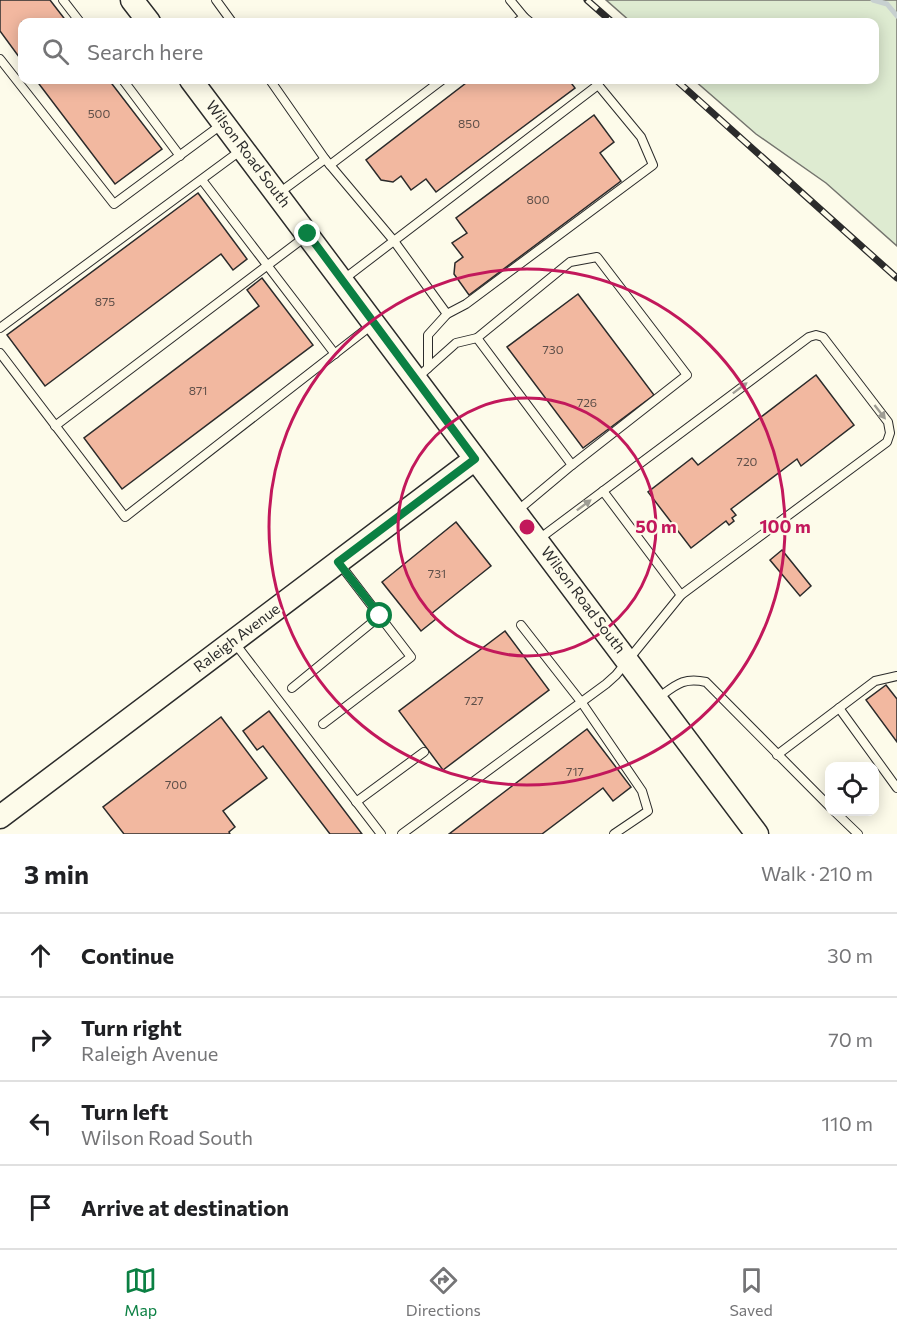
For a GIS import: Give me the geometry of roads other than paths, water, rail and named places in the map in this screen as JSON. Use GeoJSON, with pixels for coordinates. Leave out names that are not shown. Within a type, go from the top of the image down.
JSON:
{"type":"FeatureCollection","features":[{"type":"Feature","properties":{"kind":"street"},"geometry":{"type":"LineString","coordinates":[[132,0],[146,18]]}},
{"type":"Feature","properties":{"kind":"street","name":"Wilson Road South"},"geometry":{"type":"LineString","coordinates":[[194,84],[375,324],[422,373],[475,459],[757,834]]}},
{"type":"Feature","properties":{"kind":"street","name":"Raleigh Avenue"},"geometry":{"type":"LineString","coordinates":[[0,817],[475,459]]}},
{"type":"Feature","properties":{"kind":"lane"},"geometry":{"type":"LineString","coordinates":[[63,0],[77,18]]}},
{"type":"Feature","properties":{"kind":"lane"},"geometry":{"type":"LineString","coordinates":[[216,0],[229,18]]}},
{"type":"Feature","properties":{"kind":"lane"},"geometry":{"type":"LineString","coordinates":[[510,0],[522,18]]}},
{"type":"Feature","properties":{"kind":"lane"},"geometry":{"type":"LineString","coordinates":[[0,59],[18,82]]}},
{"type":"Feature","properties":{"kind":"lane"},"geometry":{"type":"LineString","coordinates":[[20,84],[114,204],[224,123]]}},
{"type":"Feature","properties":{"kind":"lane"},"geometry":{"type":"LineString","coordinates":[[126,84],[180,156]]}},
{"type":"Feature","properties":{"kind":"lane"},"geometry":{"type":"LineString","coordinates":[[273,84],[327,162],[394,240],[447,314]]}},
{"type":"Feature","properties":{"kind":"lane"},"geometry":{"type":"LineString","coordinates":[[278,194],[436,84]]}},
{"type":"Feature","properties":{"kind":"lane"},"geometry":{"type":"LineString","coordinates":[[342,280],[593,84]]}},
{"type":"Feature","properties":{"kind":"lane"},"geometry":{"type":"LineString","coordinates":[[422,373],[428,335],[447,314],[466,304],[653,165],[641,137],[598,84]]}},
{"type":"Feature","properties":{"kind":"lane"},"geometry":{"type":"LineString","coordinates":[[0,328],[243,149]]}},
{"type":"Feature","properties":{"kind":"lane"},"geometry":{"type":"LineString","coordinates":[[202,180],[334,354]]}},
{"type":"Feature","properties":{"kind":"lane"},"geometry":{"type":"LineString","coordinates":[[55,426],[308,234]]}},
{"type":"Feature","properties":{"kind":"lane"},"geometry":{"type":"LineString","coordinates":[[422,373],[456,343],[477,338],[570,262],[597,258],[687,375],[515,512]]}},
{"type":"Feature","properties":{"kind":"lane"},"geometry":{"type":"LineString","coordinates":[[0,353],[125,517],[375,324]]}},
{"type":"Feature","properties":{"kind":"lane"},"geometry":{"type":"LineString","coordinates":[[402,834],[582,703],[616,675],[681,595],[887,442],[891,433],[888,422],[823,337],[816,335],[809,337],[537,540]]}},
{"type":"Feature","properties":{"kind":"lane"},"geometry":{"type":"LineString","coordinates":[[477,338],[572,465]]}},
{"type":"Feature","properties":{"kind":"lane"},"geometry":{"type":"LineString","coordinates":[[603,491],[681,595]]}},
{"type":"Feature","properties":{"kind":"lane"},"geometry":{"type":"LineString","coordinates":[[323,724],[411,657],[338,562]]}},
{"type":"Feature","properties":{"kind":"lane"},"geometry":{"type":"LineString","coordinates":[[292,688],[380,616]]}},
{"type":"Feature","properties":{"kind":"lane"},"geometry":{"type":"LineString","coordinates":[[520,625],[582,703],[642,791],[648,811],[614,834]]}},
{"type":"Feature","properties":{"kind":"lane"},"geometry":{"type":"LineString","coordinates":[[233,641],[381,834]]}},
{"type":"Feature","properties":{"kind":"lane"},"geometry":{"type":"LineString","coordinates":[[777,755],[875,681],[897,676]]}},
{"type":"Feature","properties":{"kind":"lane"},"geometry":{"type":"LineString","coordinates":[[657,699],[682,681],[693,679],[706,682],[825,802]]}},
{"type":"Feature","properties":{"kind":"lane"},"geometry":{"type":"LineString","coordinates":[[839,708],[897,788]]}},
{"type":"Feature","properties":{"kind":"lane"},"geometry":{"type":"LineString","coordinates":[[356,802],[424,752]]}},
{"type":"Feature","properties":{"kind":"lane"},"geometry":{"type":"LineString","coordinates":[[839,816],[858,834]]}},
{"type":"Feature","properties":{"kind":"waterway"},"geometry":{"type":"LineString","coordinates":[[873,0],[887,4],[897,16]]}},
{"type":"Feature","properties":{"kind":"railway"},"geometry":{"type":"LineString","coordinates":[[587,0],[607,18]]}},
{"type":"Feature","properties":{"kind":"railway"},"geometry":{"type":"LineString","coordinates":[[680,84],[897,278]]}}]}
